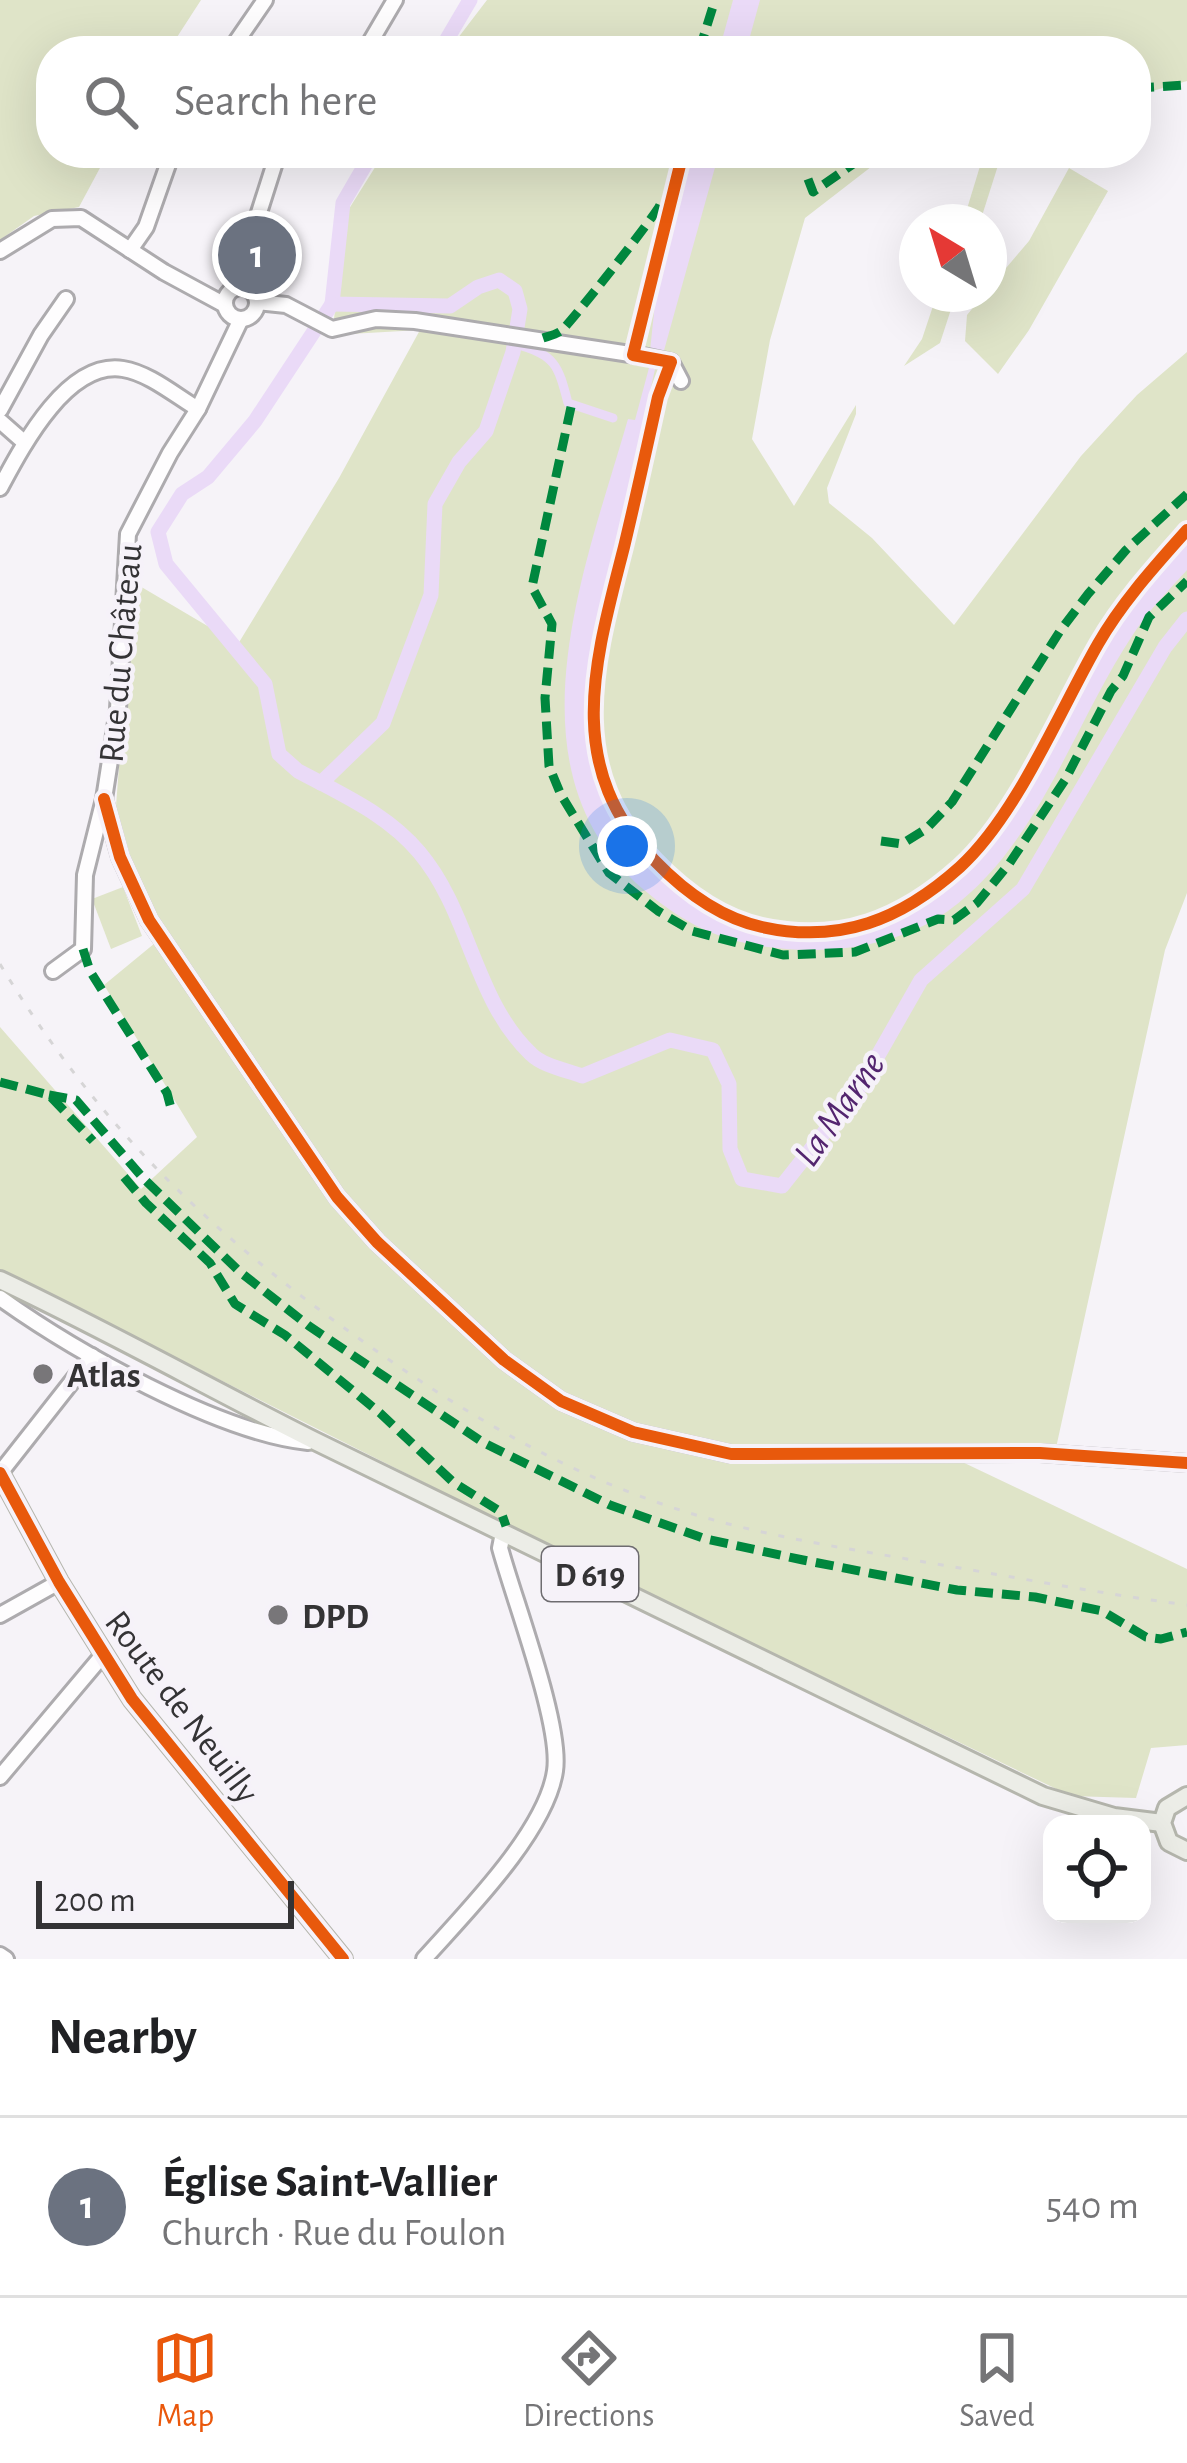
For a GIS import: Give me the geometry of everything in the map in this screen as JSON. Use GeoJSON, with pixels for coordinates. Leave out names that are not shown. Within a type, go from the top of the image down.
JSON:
{"type":"FeatureCollection","features":[{"type":"Feature","properties":{"kind":"main road","name":"D 619"},"geometry":{"type":"LineString","coordinates":[[0,1280],[160,1358],[221,1394]]}},
{"type":"Feature","properties":{"kind":"main road","name":"D 619"},"geometry":{"type":"LineString","coordinates":[[0,1295],[221,1394],[1043,1796],[1114,1817],[1162,1823]]}},
{"type":"Feature","properties":{"kind":"main road","name":"Route de Neuilly"},"geometry":{"type":"LineString","coordinates":[[0,1473],[59,1582],[132,1699],[343,1959]]}},
{"type":"Feature","properties":{"kind":"main road"},"geometry":{"type":"LineString","coordinates":[[1187,1796],[1172,1802],[1162,1823],[1169,1842],[1187,1851]]}},
{"type":"Feature","properties":{"kind":"street"},"geometry":{"type":"LineString","coordinates":[[373,36],[394,0]]}},
{"type":"Feature","properties":{"kind":"street"},"geometry":{"type":"LineString","coordinates":[[240,36],[262,2]]}},
{"type":"Feature","properties":{"kind":"street"},"geometry":{"type":"LineString","coordinates":[[123,245],[143,234],[166,168]]}},
{"type":"Feature","properties":{"kind":"street"},"geometry":{"type":"LineString","coordinates":[[225,305],[227,295],[236,288],[273,168]]}},
{"type":"Feature","properties":{"kind":"street"},"geometry":{"type":"LineString","coordinates":[[0,251],[52,219],[68,216],[89,221],[241,319],[250,316],[257,302]]}},
{"type":"Feature","properties":{"kind":"street"},"geometry":{"type":"LineString","coordinates":[[236,288],[250,290],[257,302]]}},
{"type":"Feature","properties":{"kind":"street"},"geometry":{"type":"LineString","coordinates":[[0,410],[66,299]]}},
{"type":"Feature","properties":{"kind":"street"},"geometry":{"type":"LineString","coordinates":[[257,302],[286,305],[332,329],[376,319],[512,334],[643,356],[671,362],[681,381]]}},
{"type":"Feature","properties":{"kind":"street","name":"Rue du Château"},"geometry":{"type":"LineString","coordinates":[[53,971],[83,949],[85,875],[104,799],[124,639],[128,534],[170,453],[199,410],[241,319]]}},
{"type":"Feature","properties":{"kind":"street"},"geometry":{"type":"LineString","coordinates":[[0,488],[25,443],[75,380],[96,370],[120,368],[139,373],[199,410]]}},
{"type":"Feature","properties":{"kind":"street"},"geometry":{"type":"LineString","coordinates":[[0,421],[25,443]]}},
{"type":"Feature","properties":{"kind":"street"},"geometry":{"type":"LineString","coordinates":[[104,799],[120,857],[149,920],[337,1198],[377,1242],[504,1360],[561,1401],[645,1436],[731,1454],[1021,1452],[1187,1463]]}},
{"type":"Feature","properties":{"kind":"street"},"geometry":{"type":"LineString","coordinates":[[0,1295],[92,1356],[206,1412],[252,1430],[317,1442]]}},
{"type":"Feature","properties":{"kind":"street"},"geometry":{"type":"LineString","coordinates":[[0,1473],[92,1356]]}},
{"type":"Feature","properties":{"kind":"street"},"geometry":{"type":"LineString","coordinates":[[424,1959],[518,1847],[556,1770],[551,1720],[500,1548],[503,1533]]}},
{"type":"Feature","properties":{"kind":"street"},"geometry":{"type":"LineString","coordinates":[[0,1615],[59,1582]]}},
{"type":"Feature","properties":{"kind":"street"},"geometry":{"type":"LineString","coordinates":[[2,1769],[102,1655]]}},
{"type":"Feature","properties":{"kind":"green space"},"geometry":{"type":"Polygon","coordinates":[[[0,0],[201,0],[178,36],[36,36],[36,168],[100,168],[79,207],[34,216],[0,240],[0,0]]]}},
{"type":"Feature","properties":{"kind":"green space"},"geometry":{"type":"Polygon","coordinates":[[[487,0],[1187,0],[1187,81],[1151,91],[1151,36],[459,36],[487,0]]]}},
{"type":"Feature","properties":{"kind":"green space"},"geometry":{"type":"Polygon","coordinates":[[[375,168],[870,168],[805,218],[770,340],[752,439],[794,506],[856,405],[827,488],[829,503],[872,538],[954,625],[1081,456],[1137,395],[1187,352],[1187,893],[1165,950],[1054,1457],[956,1459],[1187,1569],[1187,1745],[1151,1748],[1136,1798],[1071,1796],[564,1553],[0,1269],[0,1027],[141,1189],[197,1137],[104,985],[155,943],[116,806],[133,582],[238,644],[339,478],[420,330],[332,335],[347,212],[375,168]]]}},
{"type":"Feature","properties":{"kind":"green space"},"geometry":{"type":"Polygon","coordinates":[[[979,168],[997,168],[986,204],[968,204],[979,168]]]}},
{"type":"Feature","properties":{"kind":"green space"},"geometry":{"type":"Polygon","coordinates":[[[1069,168],[1108,191],[1029,330],[998,374],[965,341],[967,315],[1007,312],[1007,267],[1029,241],[1069,168]]]}},
{"type":"Feature","properties":{"kind":"green space"},"geometry":{"type":"Polygon","coordinates":[[[931,312],[950,312],[940,343],[904,366],[922,339],[931,312]]]}},
{"type":"Feature","properties":{"kind":"green space"},"geometry":{"type":"Polygon","coordinates":[[[123,887],[142,936],[111,949],[92,899],[123,887]]]}},
{"type":"Feature","properties":{"kind":"shaded area"},"geometry":{"type":"Polygon","coordinates":[[[733,0],[760,0],[750,36],[723,36],[733,0]]]}},
{"type":"Feature","properties":{"kind":"shaded area"},"geometry":{"type":"Polygon","coordinates":[[[689,168],[715,168],[663,354],[658,356],[643,422],[648,424],[644,449],[603,619],[586,717],[594,773],[633,842],[674,884],[744,924],[821,937],[860,931],[936,893],[993,835],[1117,623],[1187,539],[1187,570],[1134,633],[1053,781],[1007,852],[948,911],[904,934],[855,947],[804,950],[739,941],[695,925],[643,889],[600,840],[575,786],[565,726],[567,664],[577,601],[628,419],[635,420],[653,353],[655,303],[689,168]]]}},
{"type":"Feature","properties":{"kind":"waterway","name":"La Marne"},"geometry":{"type":"LineString","coordinates":[[449,36],[470,0]]}},
{"type":"Feature","properties":{"kind":"waterway","name":"La Marne"},"geometry":{"type":"LineString","coordinates":[[363,168],[343,203],[332,304],[450,306],[478,287],[499,280],[515,291],[520,309],[513,352],[486,431],[459,462],[435,504],[431,595],[383,723],[321,783],[386,821],[419,852],[450,901],[497,1008],[536,1058],[582,1076],[670,1040],[713,1050],[729,1084],[730,1149],[742,1179],[782,1186],[860,1087],[921,980],[1023,889],[1165,647],[1187,619]]}},
{"type":"Feature","properties":{"kind":"waterway","name":"La Marne"},"geometry":{"type":"LineString","coordinates":[[321,783],[279,754],[265,684],[166,564],[158,532],[182,494],[208,477],[255,421],[332,304]]}},
{"type":"Feature","properties":{"kind":"waterway"},"geometry":{"type":"LineString","coordinates":[[515,344],[553,363],[568,403],[613,418]]}},
{"type":"Feature","properties":{"kind":"railway"},"geometry":{"type":"LineString","coordinates":[[0,964],[77,1077],[119,1128],[209,1219],[311,1304],[509,1435],[622,1489],[725,1523],[854,1550],[1187,1605]]}},
{"type":"Feature","properties":{"kind":"marked path"},"geometry":{"type":"LineString","coordinates":[[704,36],[715,0]]}},
{"type":"Feature","properties":{"kind":"marked path"},"geometry":{"type":"LineString","coordinates":[[1151,87],[1187,85]]}},
{"type":"Feature","properties":{"kind":"marked path"},"geometry":{"type":"LineString","coordinates":[[808,179],[813,192],[847,168]]}},
{"type":"Feature","properties":{"kind":"marked path"},"geometry":{"type":"LineString","coordinates":[[543,338],[567,325],[660,205]]}},
{"type":"Feature","properties":{"kind":"marked path"},"geometry":{"type":"LineString","coordinates":[[571,407],[532,587],[552,624],[545,698],[549,766],[561,795],[609,873],[692,931],[783,955],[855,952],[938,919],[954,920],[977,903],[1009,864],[1065,780],[1123,676],[1149,617],[1187,581]]}},
{"type":"Feature","properties":{"kind":"marked path"},"geometry":{"type":"LineString","coordinates":[[881,841],[902,844],[926,829],[952,802],[1088,594],[1126,550],[1187,494]]}},
{"type":"Feature","properties":{"kind":"marked path"},"geometry":{"type":"LineString","coordinates":[[83,949],[90,971],[167,1093],[172,1112]]}},
{"type":"Feature","properties":{"kind":"marked path"},"geometry":{"type":"LineString","coordinates":[[0,1082],[49,1095],[93,1141]]}},
{"type":"Feature","properties":{"kind":"marked path"},"geometry":{"type":"LineString","coordinates":[[49,1095],[76,1100],[143,1178],[240,1272],[309,1326],[484,1443],[610,1505],[706,1539],[803,1560],[957,1590],[1035,1597],[1102,1611],[1146,1637],[1161,1639],[1187,1632]]}},
{"type":"Feature","properties":{"kind":"marked path"},"geometry":{"type":"LineString","coordinates":[[124,1177],[210,1263],[235,1304],[285,1335],[380,1413],[453,1482],[501,1512],[506,1526]]}},
{"type":"Feature","properties":{"kind":"cycle path"},"geometry":{"type":"LineString","coordinates":[[679,168],[633,355],[671,362],[658,397],[604,631],[594,711],[607,788],[626,825],[655,861],[691,893],[747,923],[818,932],[892,914],[938,885],[1000,820],[1107,629],[1187,530]]}},
{"type":"Feature","properties":{"kind":"cycle path"},"geometry":{"type":"LineString","coordinates":[[104,799],[120,857],[149,920],[337,1197],[377,1242],[504,1360],[561,1401],[633,1432],[731,1454],[1040,1453],[1187,1463]]}},
{"type":"Feature","properties":{"kind":"cycle path"},"geometry":{"type":"LineString","coordinates":[[0,1473],[59,1582],[132,1699],[343,1959]]}},
{"type":"Feature","properties":{"kind":"place","name":"Église Saint-Vallier"},"geometry":{"type":"Point","coordinates":[257,255]}},
{"type":"Feature","properties":{"kind":"place","name":"Atlas"},"geometry":{"type":"Point","coordinates":[43,1374]}},
{"type":"Feature","properties":{"kind":"place","name":"DPD"},"geometry":{"type":"Point","coordinates":[278,1615]}}]}
